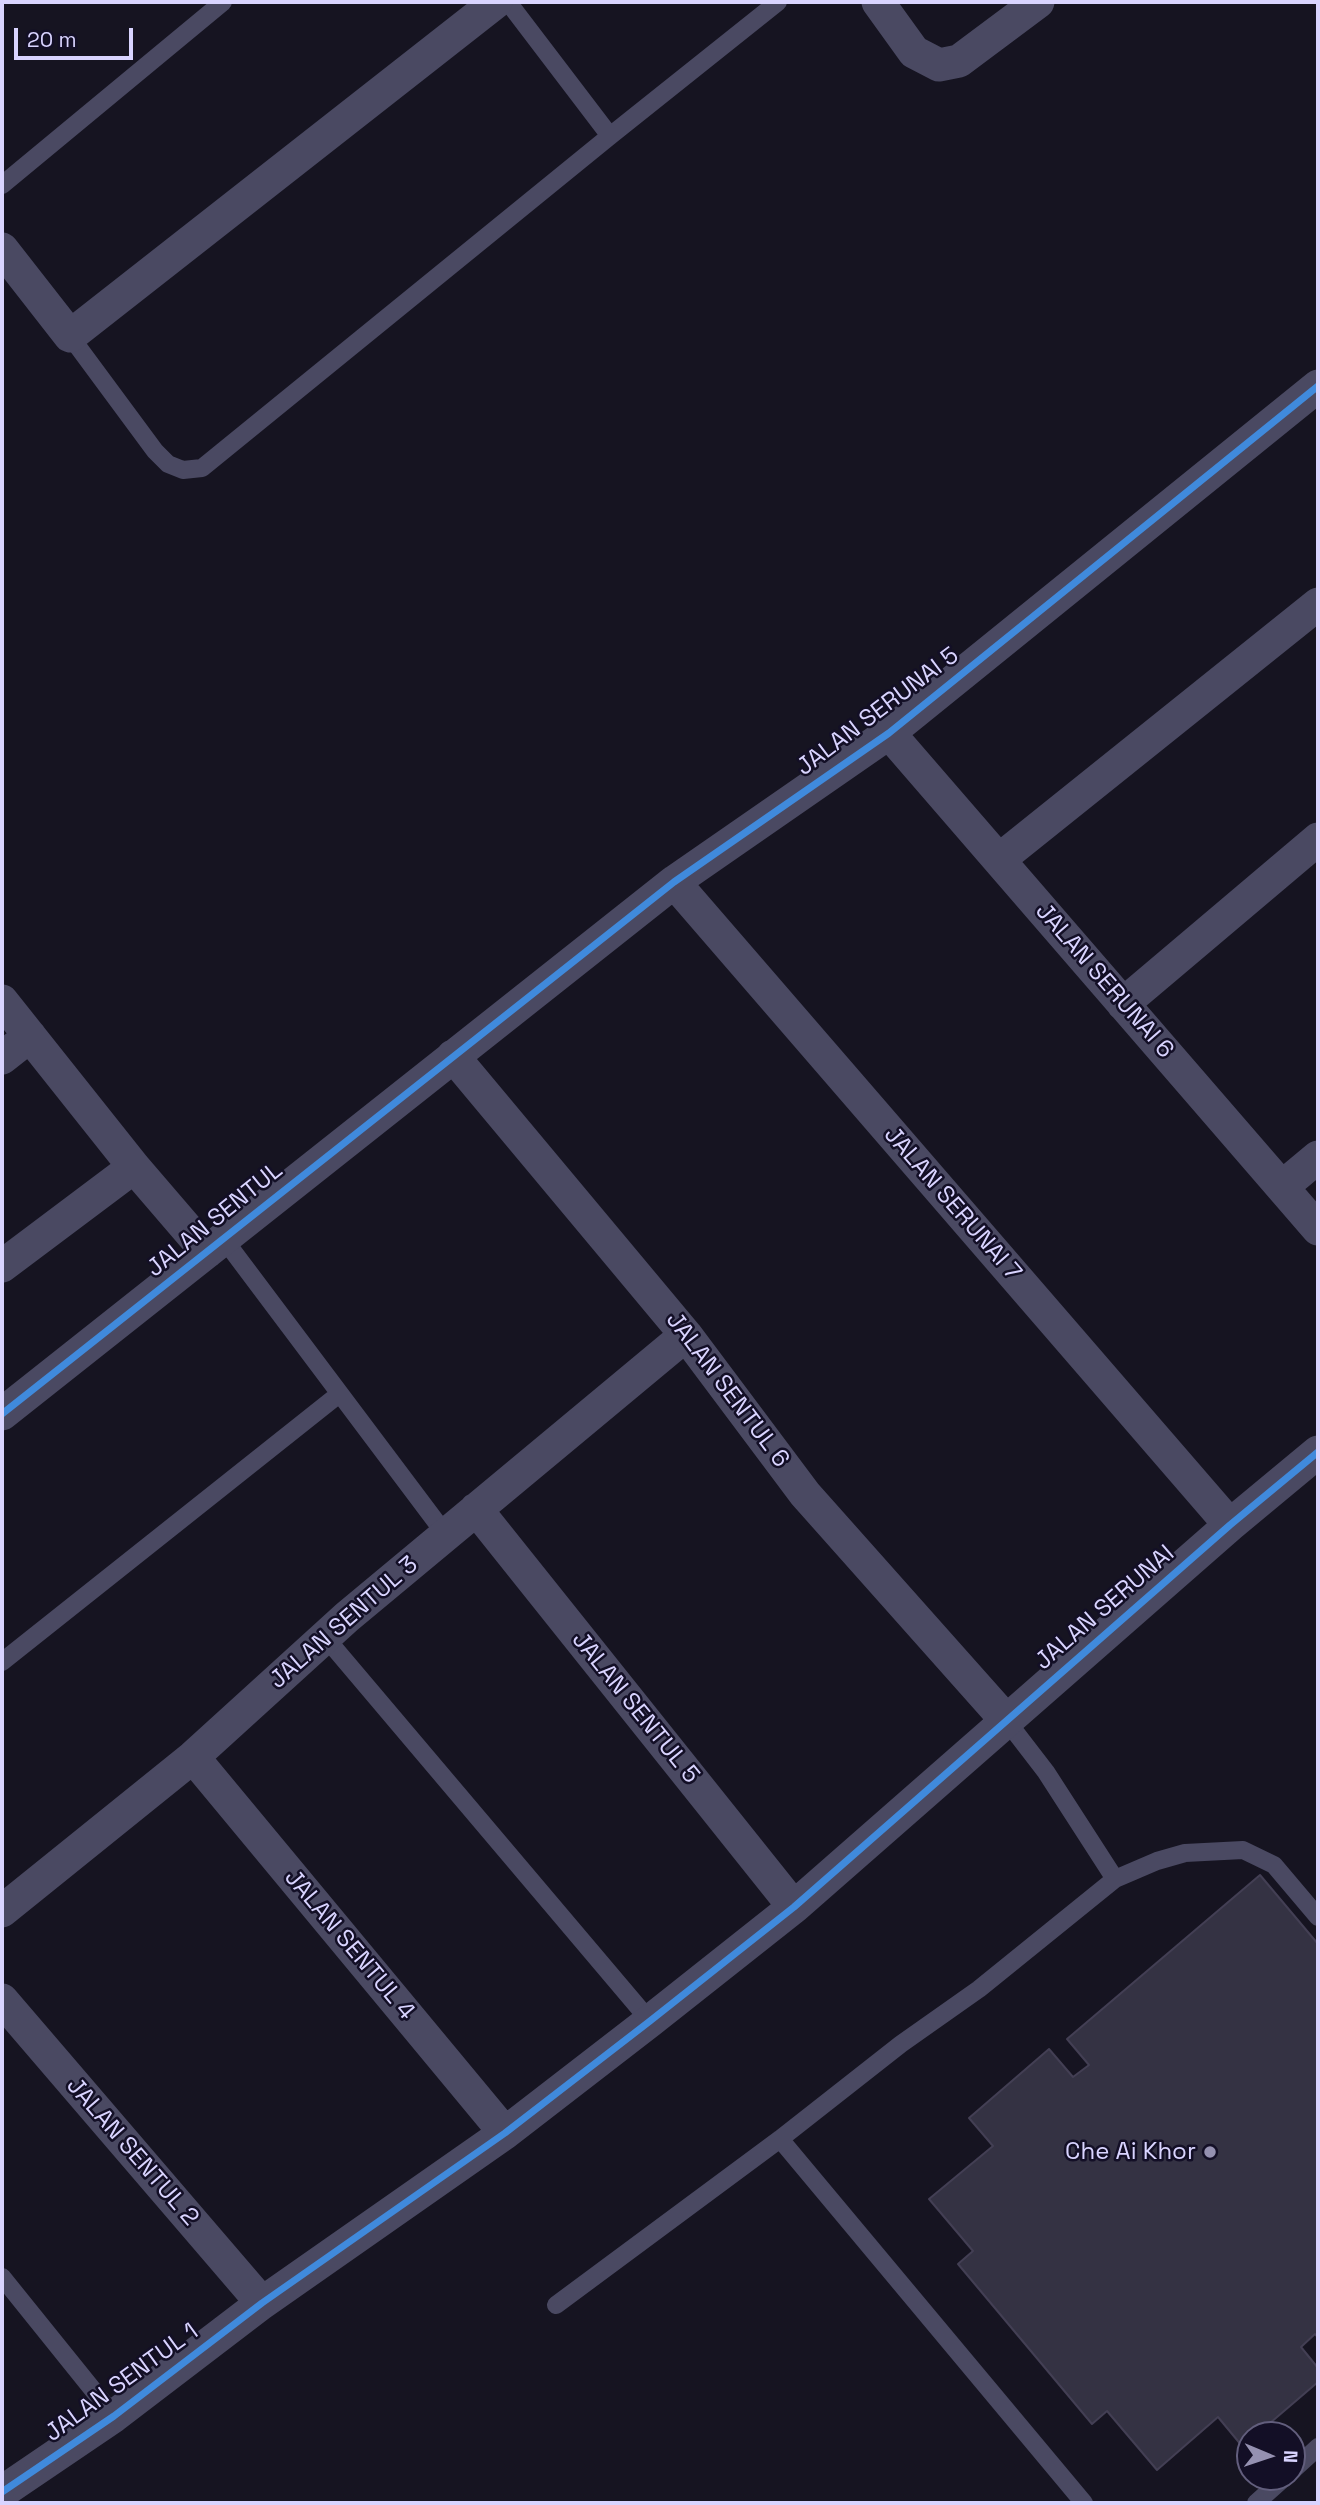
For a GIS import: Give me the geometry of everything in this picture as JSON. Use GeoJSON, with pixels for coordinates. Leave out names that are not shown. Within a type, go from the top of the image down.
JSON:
{"type":"FeatureCollection","features":[{"type":"Feature","properties":{"kind":"street"},"geometry":{"type":"LineString","coordinates":[[878,2],[914,52],[939,65],[959,61],[1038,2]]}},
{"type":"Feature","properties":{"kind":"street"},"geometry":{"type":"LineString","coordinates":[[2,249],[70,336],[491,5]]}},
{"type":"Feature","properties":{"kind":"street","name":"JALAN SERUNAI 5"},"geometry":{"type":"LineString","coordinates":[[453,1056],[674,882],[888,733],[1318,386]]}},
{"type":"Feature","properties":{"kind":"street"},"geometry":{"type":"LineString","coordinates":[[1000,859],[1318,604]]}},
{"type":"Feature","properties":{"kind":"street","name":"JALAN SERUNAI 6"},"geometry":{"type":"LineString","coordinates":[[888,733],[1318,1229]]}},
{"type":"Feature","properties":{"kind":"street"},"geometry":{"type":"LineString","coordinates":[[1123,1004],[1318,839]]}},
{"type":"Feature","properties":{"kind":"street","name":"JALAN SERUNAI 7"},"geometry":{"type":"LineString","coordinates":[[674,882],[1230,1525]]}},
{"type":"Feature","properties":{"kind":"street"},"geometry":{"type":"LineString","coordinates":[[2,1000],[134,1167],[215,1245]]}},
{"type":"Feature","properties":{"kind":"street"},"geometry":{"type":"LineString","coordinates":[[2,1058],[30,1036]]}},
{"type":"Feature","properties":{"kind":"street","name":"JALAN SENTUL"},"geometry":{"type":"LineString","coordinates":[[2,1414],[453,1056]]}},
{"type":"Feature","properties":{"kind":"street","name":"JALAN SENTUL 6"},"geometry":{"type":"LineString","coordinates":[[453,1056],[686,1335],[805,1494],[1006,1720]]}},
{"type":"Feature","properties":{"kind":"street"},"geometry":{"type":"LineString","coordinates":[[1282,1187],[1318,1157]]}},
{"type":"Feature","properties":{"kind":"street"},"geometry":{"type":"LineString","coordinates":[[2,1266],[134,1167]]}},
{"type":"Feature","properties":{"kind":"street","name":"JALAN SENTUL 3"},"geometry":{"type":"LineString","coordinates":[[2,1911],[193,1757],[325,1637],[686,1335]]}},
{"type":"Feature","properties":{"kind":"street","name":"JALAN SERUNAI"},"geometry":{"type":"LineString","coordinates":[[650,2021],[794,1907],[1230,1525],[1318,1452]]}},
{"type":"Feature","properties":{"kind":"street","name":"JALAN SENTUL 5"},"geometry":{"type":"LineString","coordinates":[[476,1508],[794,1907]]}},
{"type":"Feature","properties":{"kind":"street","name":"JALAN SENTUL 4"},"geometry":{"type":"LineString","coordinates":[[193,1757],[505,2133]]}},
{"type":"Feature","properties":{"kind":"street","name":"JALAN SENTUL 2"},"geometry":{"type":"LineString","coordinates":[[2,2003],[262,2303]]}},
{"type":"Feature","properties":{"kind":"street","name":"JALAN SENTUL 1"},"geometry":{"type":"LineString","coordinates":[[2,2492],[114,2416],[262,2303],[505,2133],[650,2021]]}},
{"type":"Feature","properties":{"kind":"lane"},"geometry":{"type":"LineString","coordinates":[[2,185],[223,2]]}},
{"type":"Feature","properties":{"kind":"lane"},"geometry":{"type":"LineString","coordinates":[[70,336],[155,451],[168,464],[183,470],[202,468],[778,2]]}},
{"type":"Feature","properties":{"kind":"lane"},"geometry":{"type":"LineString","coordinates":[[491,5],[610,136]]}},
{"type":"Feature","properties":{"kind":"lane"},"geometry":{"type":"LineString","coordinates":[[215,1245],[338,1395],[446,1535]]}},
{"type":"Feature","properties":{"kind":"lane"},"geometry":{"type":"LineString","coordinates":[[2,1662],[338,1395]]}},
{"type":"Feature","properties":{"kind":"lane"},"geometry":{"type":"LineString","coordinates":[[325,1637],[650,2021]]}},
{"type":"Feature","properties":{"kind":"lane"},"geometry":{"type":"LineString","coordinates":[[1006,1720],[1046,1772],[1115,1879]]}},
{"type":"Feature","properties":{"kind":"lane"},"geometry":{"type":"LineString","coordinates":[[555,2305],[780,2139],[901,2044],[979,1989],[1115,1879],[1157,1861],[1185,1853],[1243,1850],[1274,1865],[1318,1917]]}},
{"type":"Feature","properties":{"kind":"lane"},"geometry":{"type":"LineString","coordinates":[[780,2139],[1084,2503]]}},
{"type":"Feature","properties":{"kind":"lane"},"geometry":{"type":"LineString","coordinates":[[2,2277],[114,2416]]}},
{"type":"Feature","properties":{"kind":"lane"},"geometry":{"type":"LineString","coordinates":[[1256,2503],[1269,2491]]}},
{"type":"Feature","properties":{"kind":"building"},"geometry":{"type":"Polygon","coordinates":[[[1260,1875],[1318,1944],[1318,2338],[1315,2334],[1301,2347],[1318,2368],[1318,2382],[1272,2421],[1236,2421],[1236,2439],[1218,2417],[1157,2470],[1107,2411],[1092,2424],[958,2264],[973,2251],[929,2199],[993,2146],[969,2118],[1049,2049],[1073,2077],[1089,2065],[1067,2039],[1260,1875]]]}},
{"type":"Feature","properties":{"kind":"cycle path"},"geometry":{"type":"LineString","coordinates":[[2,1414],[674,882],[889,733],[1318,386]]}},
{"type":"Feature","properties":{"kind":"cycle path"},"geometry":{"type":"LineString","coordinates":[[2,2492],[114,2416],[262,2303],[505,2133],[650,2021],[794,1907],[1230,1525],[1318,1452]]}},
{"type":"Feature","properties":{"kind":"place","name":"Che Ai Khor"},"geometry":{"type":"Point","coordinates":[1210,2152]}}]}
